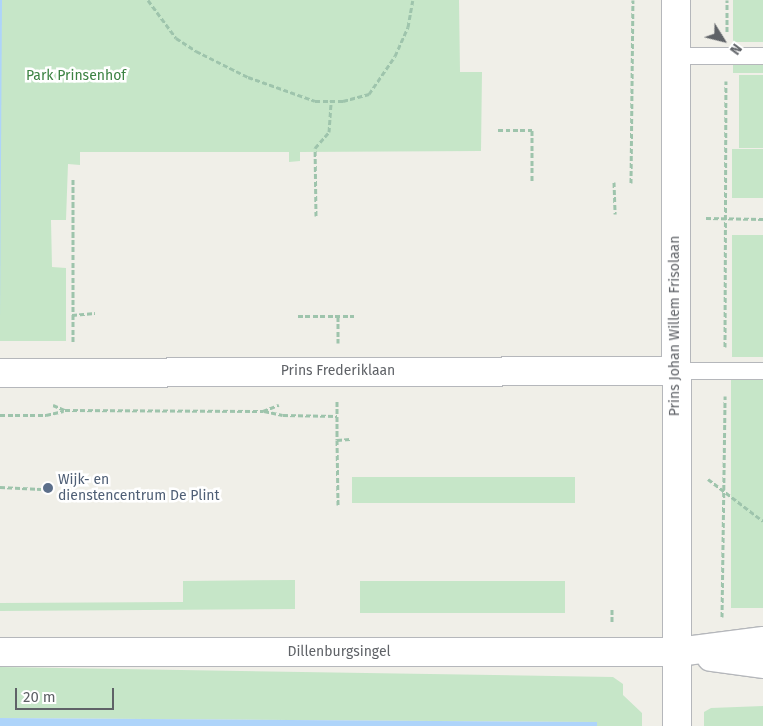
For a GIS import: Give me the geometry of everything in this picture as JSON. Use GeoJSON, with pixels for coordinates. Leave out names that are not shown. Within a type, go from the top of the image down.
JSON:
{"type":"FeatureCollection","features":[{"type":"Feature","properties":{"kind":"street","name":"Prins Johan Willem Frisolaan"},"geometry":{"type":"LineString","coordinates":[[676,0],[677,726]]}},
{"type":"Feature","properties":{"kind":"street","name":"Prins Frederiklaan"},"geometry":{"type":"LineString","coordinates":[[0,373],[676,371]]}},
{"type":"Feature","properties":{"kind":"street","name":"Dillenburgsingel"},"geometry":{"type":"LineString","coordinates":[[0,652],[678,652],[763,641]]}},
{"type":"Feature","properties":{"kind":"street","name":"Dillenburgsingel"},"geometry":{"type":"LineString","coordinates":[[678,652],[763,664]]}},
{"type":"Feature","properties":{"kind":"lane"},"geometry":{"type":"LineString","coordinates":[[676,56],[763,56]]}},
{"type":"Feature","properties":{"kind":"lane"},"geometry":{"type":"LineString","coordinates":[[676,371],[763,371]]}},
{"type":"Feature","properties":{"kind":"path"},"geometry":{"type":"LineString","coordinates":[[148,0],[172,33],[196,51],[248,77],[315,101],[369,94],[394,56],[408,27],[413,0]]}},
{"type":"Feature","properties":{"kind":"path"},"geometry":{"type":"LineString","coordinates":[[631,183],[633,0]]}},
{"type":"Feature","properties":{"kind":"path"},"geometry":{"type":"LineString","coordinates":[[716,622],[723,616],[727,0]]}},
{"type":"Feature","properties":{"kind":"path"},"geometry":{"type":"LineString","coordinates":[[316,216],[315,148],[329,132],[331,100]]}},
{"type":"Feature","properties":{"kind":"path"},"geometry":{"type":"LineString","coordinates":[[498,130],[532,130],[532,182]]}},
{"type":"Feature","properties":{"kind":"path"},"geometry":{"type":"LineString","coordinates":[[73,178],[73,372]]}},
{"type":"Feature","properties":{"kind":"path"},"geometry":{"type":"LineString","coordinates":[[614,182],[615,214]]}},
{"type":"Feature","properties":{"kind":"path"},"geometry":{"type":"LineString","coordinates":[[675,218],[763,219]]}},
{"type":"Feature","properties":{"kind":"path"},"geometry":{"type":"LineString","coordinates":[[72,314],[95,313]]}},
{"type":"Feature","properties":{"kind":"path"},"geometry":{"type":"LineString","coordinates":[[298,316],[354,316]]}},
{"type":"Feature","properties":{"kind":"path"},"geometry":{"type":"LineString","coordinates":[[46,402],[65,410]]}},
{"type":"Feature","properties":{"kind":"path"},"geometry":{"type":"LineString","coordinates":[[263,411],[284,403]]}},
{"type":"Feature","properties":{"kind":"path"},"geometry":{"type":"LineString","coordinates":[[0,415],[46,415],[65,410],[263,411],[284,415],[337,416]]}},
{"type":"Feature","properties":{"kind":"path"},"geometry":{"type":"LineString","coordinates":[[337,440],[338,506]]}},
{"type":"Feature","properties":{"kind":"path"},"geometry":{"type":"LineString","coordinates":[[676,455],[763,521]]}},
{"type":"Feature","properties":{"kind":"path"},"geometry":{"type":"LineString","coordinates":[[0,487],[41,489]]}},
{"type":"Feature","properties":{"kind":"green space","name":"Park Prinsenhof"},"geometry":{"type":"Polygon","coordinates":[[[0,0],[459,0],[460,72],[482,72],[481,151],[300,152],[300,161],[289,162],[289,152],[80,152],[80,165],[68,164],[66,220],[51,220],[52,267],[66,268],[66,341],[0,341],[0,0]]]}},
{"type":"Feature","properties":{"kind":"green space"},"geometry":{"type":"Polygon","coordinates":[[[733,0],[763,0],[763,42],[733,42],[733,0]]]}},
{"type":"Feature","properties":{"kind":"green space"},"geometry":{"type":"Polygon","coordinates":[[[733,64],[763,64],[763,73],[733,73],[733,64]]]}},
{"type":"Feature","properties":{"kind":"green space"},"geometry":{"type":"Polygon","coordinates":[[[739,75],[763,75],[763,148],[739,148],[739,75]]]}},
{"type":"Feature","properties":{"kind":"green space"},"geometry":{"type":"Polygon","coordinates":[[[732,149],[763,149],[763,198],[732,198],[732,149]]]}},
{"type":"Feature","properties":{"kind":"green space"},"geometry":{"type":"Polygon","coordinates":[[[732,235],[763,235],[763,357],[732,357],[732,235]]]}},
{"type":"Feature","properties":{"kind":"green space"},"geometry":{"type":"Polygon","coordinates":[[[731,378],[763,378],[763,608],[731,608],[731,378]]]}},
{"type":"Feature","properties":{"kind":"green space"},"geometry":{"type":"Polygon","coordinates":[[[352,477],[575,477],[575,503],[352,503],[352,477]]]}},
{"type":"Feature","properties":{"kind":"green space"},"geometry":{"type":"Polygon","coordinates":[[[295,580],[295,609],[0,611],[0,603],[183,602],[183,581],[295,580]]]}},
{"type":"Feature","properties":{"kind":"green space"},"geometry":{"type":"Polygon","coordinates":[[[360,581],[565,581],[565,613],[360,613],[360,581]]]}},
{"type":"Feature","properties":{"kind":"green space"},"geometry":{"type":"Polygon","coordinates":[[[0,667],[613,677],[623,684],[623,695],[642,713],[642,726],[597,726],[596,722],[0,718],[0,667]]]}},
{"type":"Feature","properties":{"kind":"green space"},"geometry":{"type":"Polygon","coordinates":[[[763,706],[763,726],[704,726],[704,712],[711,708],[763,706]]]}},
{"type":"Feature","properties":{"kind":"water"},"geometry":{"type":"Polygon","coordinates":[[[0,0],[2,0],[0,321],[0,0]]]}},
{"type":"Feature","properties":{"kind":"water"},"geometry":{"type":"Polygon","coordinates":[[[0,718],[597,722],[597,726],[0,726],[0,718]]]}},
{"type":"Feature","properties":{"kind":"place","name":"Wijk- en dienstencentrum De Plint"},"geometry":{"type":"Point","coordinates":[48,488]}}]}
